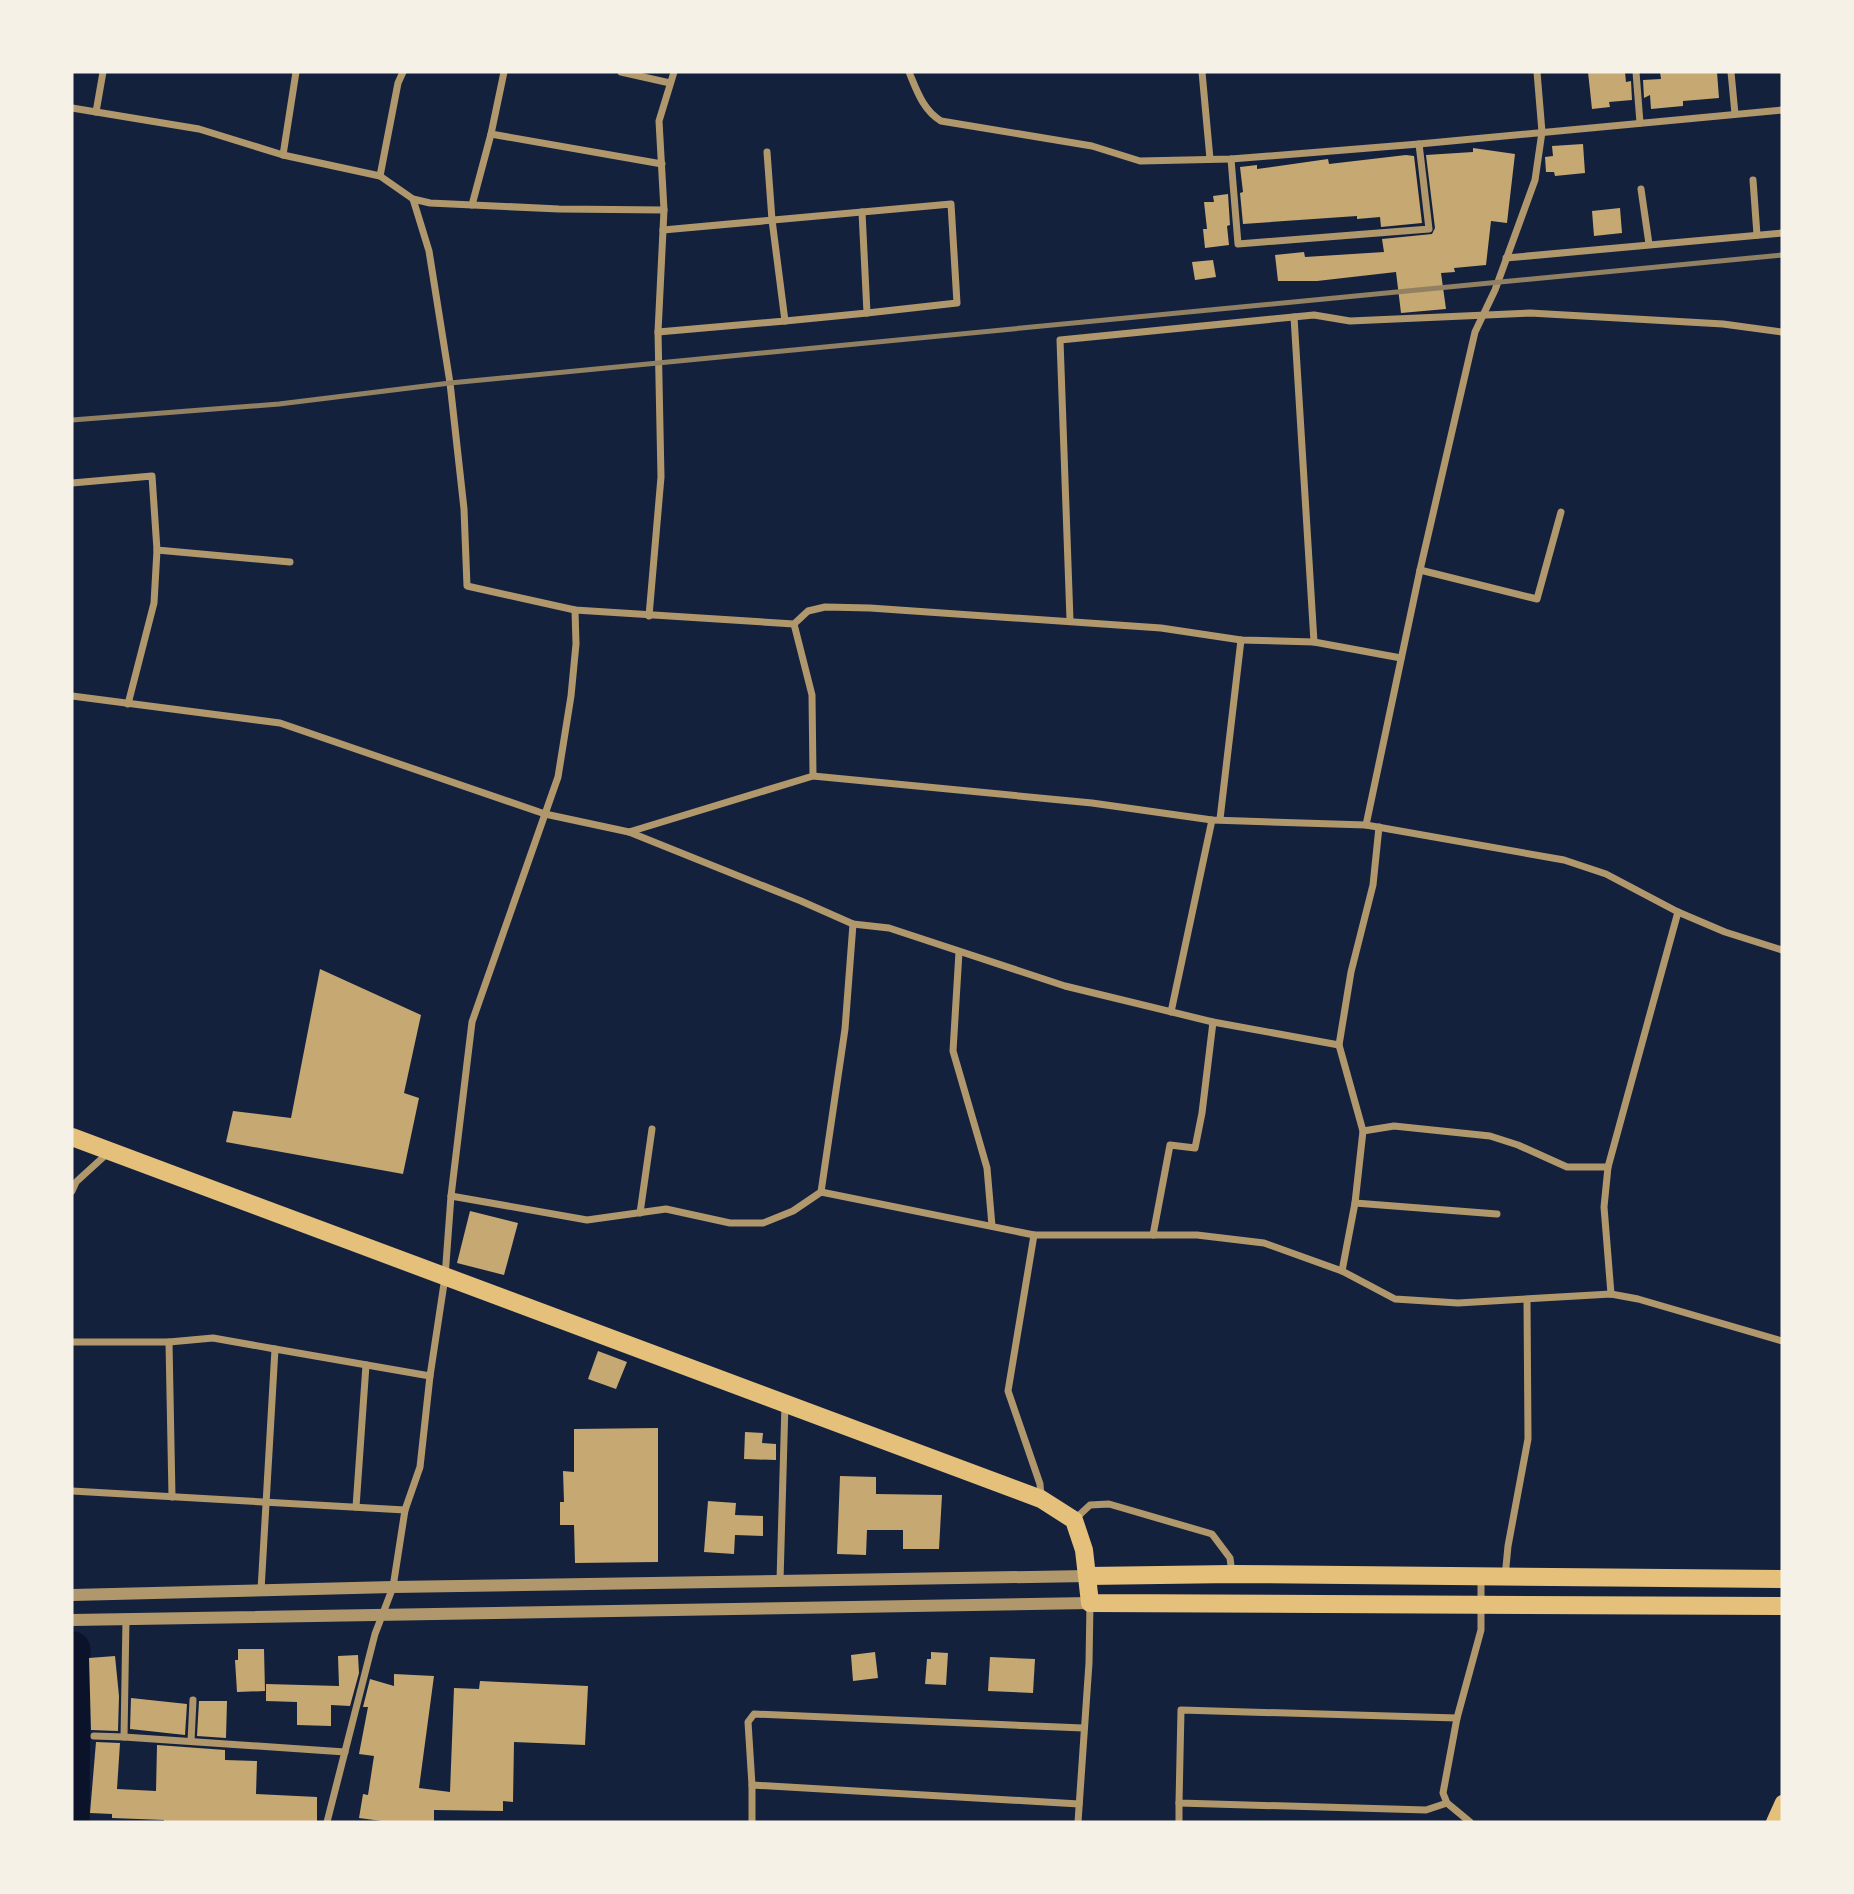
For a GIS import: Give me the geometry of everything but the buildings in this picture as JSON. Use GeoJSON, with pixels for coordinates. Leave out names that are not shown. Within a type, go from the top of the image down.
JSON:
{"type":"FeatureCollection","features":[{"type":"Feature","properties":{"kind":"main road"},"geometry":{"type":"LineString","coordinates":[[72,1137],[1041,1499],[1074,1520],[1084,1549],[1090,1603],[1782,1606]]}},
{"type":"Feature","properties":{"kind":"main road"},"geometry":{"type":"LineString","coordinates":[[1088,1576],[1232,1574],[1782,1579]]}},
{"type":"Feature","properties":{"kind":"main road"},"geometry":{"type":"LineString","coordinates":[[1773,1822],[1782,1802]]}},
{"type":"Feature","properties":{"kind":"street"},"geometry":{"type":"LineString","coordinates":[[96,112],[103,72]]}},
{"type":"Feature","properties":{"kind":"street"},"geometry":{"type":"LineString","coordinates":[[283,155],[296,72]]}},
{"type":"Feature","properties":{"kind":"street"},"geometry":{"type":"LineString","coordinates":[[380,176],[398,83],[403,72]]}},
{"type":"Feature","properties":{"kind":"street"},"geometry":{"type":"LineString","coordinates":[[472,205],[504,72]]}},
{"type":"Feature","properties":{"kind":"street"},"geometry":{"type":"LineString","coordinates":[[621,72],[670,83]]}},
{"type":"Feature","properties":{"kind":"street"},"geometry":{"type":"LineString","coordinates":[[649,616],[661,477],[658,332],[664,210],[659,121],[674,72]]}},
{"type":"Feature","properties":{"kind":"street"},"geometry":{"type":"LineString","coordinates":[[909,72],[930,115],[942,121],[1092,146],[1140,161],[1231,159],[1782,110]]}},
{"type":"Feature","properties":{"kind":"street"},"geometry":{"type":"LineString","coordinates":[[1202,72],[1210,159]]}},
{"type":"Feature","properties":{"kind":"street"},"geometry":{"type":"LineString","coordinates":[[1366,825],[1420,570],[1475,332],[1535,180],[1542,132],[1537,72]]}},
{"type":"Feature","properties":{"kind":"street"},"geometry":{"type":"LineString","coordinates":[[1636,72],[1640,123]]}},
{"type":"Feature","properties":{"kind":"street"},"geometry":{"type":"LineString","coordinates":[[1731,72],[1735,114]]}},
{"type":"Feature","properties":{"kind":"street"},"geometry":{"type":"LineString","coordinates":[[72,108],[199,129],[283,155],[380,176],[413,199],[430,203],[664,210]]}},
{"type":"Feature","properties":{"kind":"street"},"geometry":{"type":"LineString","coordinates":[[491,134],[662,164]]}},
{"type":"Feature","properties":{"kind":"street"},"geometry":{"type":"LineString","coordinates":[[1231,159],[1238,244],[1401,232],[1429,229],[1419,144]]}},
{"type":"Feature","properties":{"kind":"street"},"geometry":{"type":"LineString","coordinates":[[767,152],[772,220],[785,321]]}},
{"type":"Feature","properties":{"kind":"street"},"geometry":{"type":"LineString","coordinates":[[1753,180],[1757,235]]}},
{"type":"Feature","properties":{"kind":"street"},"geometry":{"type":"LineString","coordinates":[[1641,189],[1649,244]]}},
{"type":"Feature","properties":{"kind":"street"},"geometry":{"type":"LineString","coordinates":[[413,199],[429,251],[450,383],[464,509],[467,586],[575,610],[649,616],[794,625],[808,611],[825,607],[1070,620],[1161,628],[1241,640],[1314,642],[1401,657]]}},
{"type":"Feature","properties":{"kind":"street"},"geometry":{"type":"LineString","coordinates":[[658,332],[957,303],[951,204],[663,230]]}},
{"type":"Feature","properties":{"kind":"street"},"geometry":{"type":"LineString","coordinates":[[862,212],[867,313]]}},
{"type":"Feature","properties":{"kind":"street"},"geometry":{"type":"LineString","coordinates":[[1506,258],[1782,233]]}},
{"type":"Feature","properties":{"kind":"street"},"geometry":{"type":"LineString","coordinates":[[1070,620],[1060,340],[1314,315],[1350,321],[1530,313],[1682,322],[1782,332]]}},
{"type":"Feature","properties":{"kind":"street"},"geometry":{"type":"LineString","coordinates":[[1294,317],[1314,642]]}},
{"type":"Feature","properties":{"kind":"street"},"geometry":{"type":"LineString","coordinates":[[72,484],[152,476],[157,550],[154,603],[128,704]]}},
{"type":"Feature","properties":{"kind":"street"},"geometry":{"type":"LineString","coordinates":[[1420,570],[1538,599],[1561,512]]}},
{"type":"Feature","properties":{"kind":"street"},"geometry":{"type":"LineString","coordinates":[[157,550],[290,562]]}},
{"type":"Feature","properties":{"kind":"street"},"geometry":{"type":"LineString","coordinates":[[327,1822],[375,1634],[393,1587],[405,1510],[420,1466],[445,1277],[472,1022],[506,919],[558,778],[571,696],[576,644],[575,610]]}},
{"type":"Feature","properties":{"kind":"street"},"geometry":{"type":"LineString","coordinates":[[794,625],[811,695],[813,776]]}},
{"type":"Feature","properties":{"kind":"street"},"geometry":{"type":"LineString","coordinates":[[1171,1012],[1216,820],[1241,640]]}},
{"type":"Feature","properties":{"kind":"street"},"geometry":{"type":"LineString","coordinates":[[72,696],[280,723],[545,814],[628,832],[853,924],[889,929],[1065,986],[1213,1022],[1339,1045]]}},
{"type":"Feature","properties":{"kind":"street"},"geometry":{"type":"LineString","coordinates":[[628,832],[813,776],[1092,803],[1216,820],[1366,825],[1564,860],[1606,874],[1678,912],[1725,932],[1782,950]]}},
{"type":"Feature","properties":{"kind":"street"},"geometry":{"type":"LineString","coordinates":[[1342,1271],[1355,1203],[1363,1131],[1339,1045],[1351,972],[1373,884],[1379,827]]}},
{"type":"Feature","properties":{"kind":"street"},"geometry":{"type":"LineString","coordinates":[[1611,1294],[1604,1208],[1608,1167],[1678,912]]}},
{"type":"Feature","properties":{"kind":"street"},"geometry":{"type":"LineString","coordinates":[[821,1192],[845,1029],[853,924]]}},
{"type":"Feature","properties":{"kind":"street"},"geometry":{"type":"LineString","coordinates":[[959,951],[953,1051],[987,1168],[992,1226]]}},
{"type":"Feature","properties":{"kind":"street"},"geometry":{"type":"LineString","coordinates":[[1153,1235],[1170,1144],[1195,1148],[1213,1022]]}},
{"type":"Feature","properties":{"kind":"street"},"geometry":{"type":"LineString","coordinates":[[1363,1131],[1394,1126],[1490,1136],[1518,1145],[1567,1167],[1608,1167]]}},
{"type":"Feature","properties":{"kind":"street"},"geometry":{"type":"LineString","coordinates":[[639,1213],[652,1129]]}},
{"type":"Feature","properties":{"kind":"street"},"geometry":{"type":"LineString","coordinates":[[72,1191],[76,1182],[110,1151]]}},
{"type":"Feature","properties":{"kind":"street"},"geometry":{"type":"LineString","coordinates":[[452,1196],[587,1220],[666,1209],[730,1223],[763,1223],[793,1211],[821,1192],[1034,1236],[1197,1236],[1264,1243],[1342,1271],[1395,1299],[1458,1303],[1611,1294],[1638,1299],[1782,1341]]}},
{"type":"Feature","properties":{"kind":"street"},"geometry":{"type":"LineString","coordinates":[[1355,1203],[1497,1214]]}},
{"type":"Feature","properties":{"kind":"street"},"geometry":{"type":"LineString","coordinates":[[1034,1236],[1008,1391],[1040,1484],[1041,1499]]}},
{"type":"Feature","properties":{"kind":"street"},"geometry":{"type":"LineString","coordinates":[[1505,1577],[1508,1546],[1528,1439],[1527,1300]]}},
{"type":"Feature","properties":{"kind":"street"},"geometry":{"type":"LineString","coordinates":[[72,1342],[169,1342],[213,1338],[430,1376]]}},
{"type":"Feature","properties":{"kind":"street"},"geometry":{"type":"LineString","coordinates":[[169,1342],[172,1497]]}},
{"type":"Feature","properties":{"kind":"street"},"geometry":{"type":"LineString","coordinates":[[261,1590],[275,1349]]}},
{"type":"Feature","properties":{"kind":"street"},"geometry":{"type":"LineString","coordinates":[[356,1507],[366,1365]]}},
{"type":"Feature","properties":{"kind":"street"},"geometry":{"type":"LineString","coordinates":[[780,1581],[785,1403]]}},
{"type":"Feature","properties":{"kind":"street"},"geometry":{"type":"LineString","coordinates":[[72,1492],[405,1510]]}},
{"type":"Feature","properties":{"kind":"street"},"geometry":{"type":"LineString","coordinates":[[1074,1520],[1090,1505],[1109,1504],[1212,1534],[1230,1558],[1232,1574]]}},
{"type":"Feature","properties":{"kind":"street"},"geometry":{"type":"LineString","coordinates":[[72,1595],[1088,1576]]}},
{"type":"Feature","properties":{"kind":"street"},"geometry":{"type":"LineString","coordinates":[[1470,1822],[1447,1803],[1443,1793],[1457,1718],[1481,1630],[1481,1577]]}},
{"type":"Feature","properties":{"kind":"street"},"geometry":{"type":"LineString","coordinates":[[72,1620],[1090,1603],[1089,1663],[1078,1822]]}},
{"type":"Feature","properties":{"kind":"street"},"geometry":{"type":"LineString","coordinates":[[124,1737],[126,1619]]}},
{"type":"Feature","properties":{"kind":"street"},"geometry":{"type":"LineString","coordinates":[[191,1741],[193,1700]]}},
{"type":"Feature","properties":{"kind":"street"},"geometry":{"type":"LineString","coordinates":[[1179,1822],[1181,1710],[1457,1718]]}},
{"type":"Feature","properties":{"kind":"street"},"geometry":{"type":"LineString","coordinates":[[752,1822],[748,1722],[754,1714],[1083,1728]]}},
{"type":"Feature","properties":{"kind":"street"},"geometry":{"type":"LineString","coordinates":[[94,1736],[345,1752]]}},
{"type":"Feature","properties":{"kind":"street"},"geometry":{"type":"LineString","coordinates":[[752,1785],[1079,1804]]}},
{"type":"Feature","properties":{"kind":"street"},"geometry":{"type":"LineString","coordinates":[[1179,1803],[1426,1810],[1447,1803]]}},
{"type":"Feature","properties":{"kind":"waterway"},"geometry":{"type":"LineString","coordinates":[[72,1822],[73,1649]]}},
{"type":"Feature","properties":{"kind":"railway"},"geometry":{"type":"LineString","coordinates":[[72,420],[279,404],[450,383],[1782,255]]}}]}
